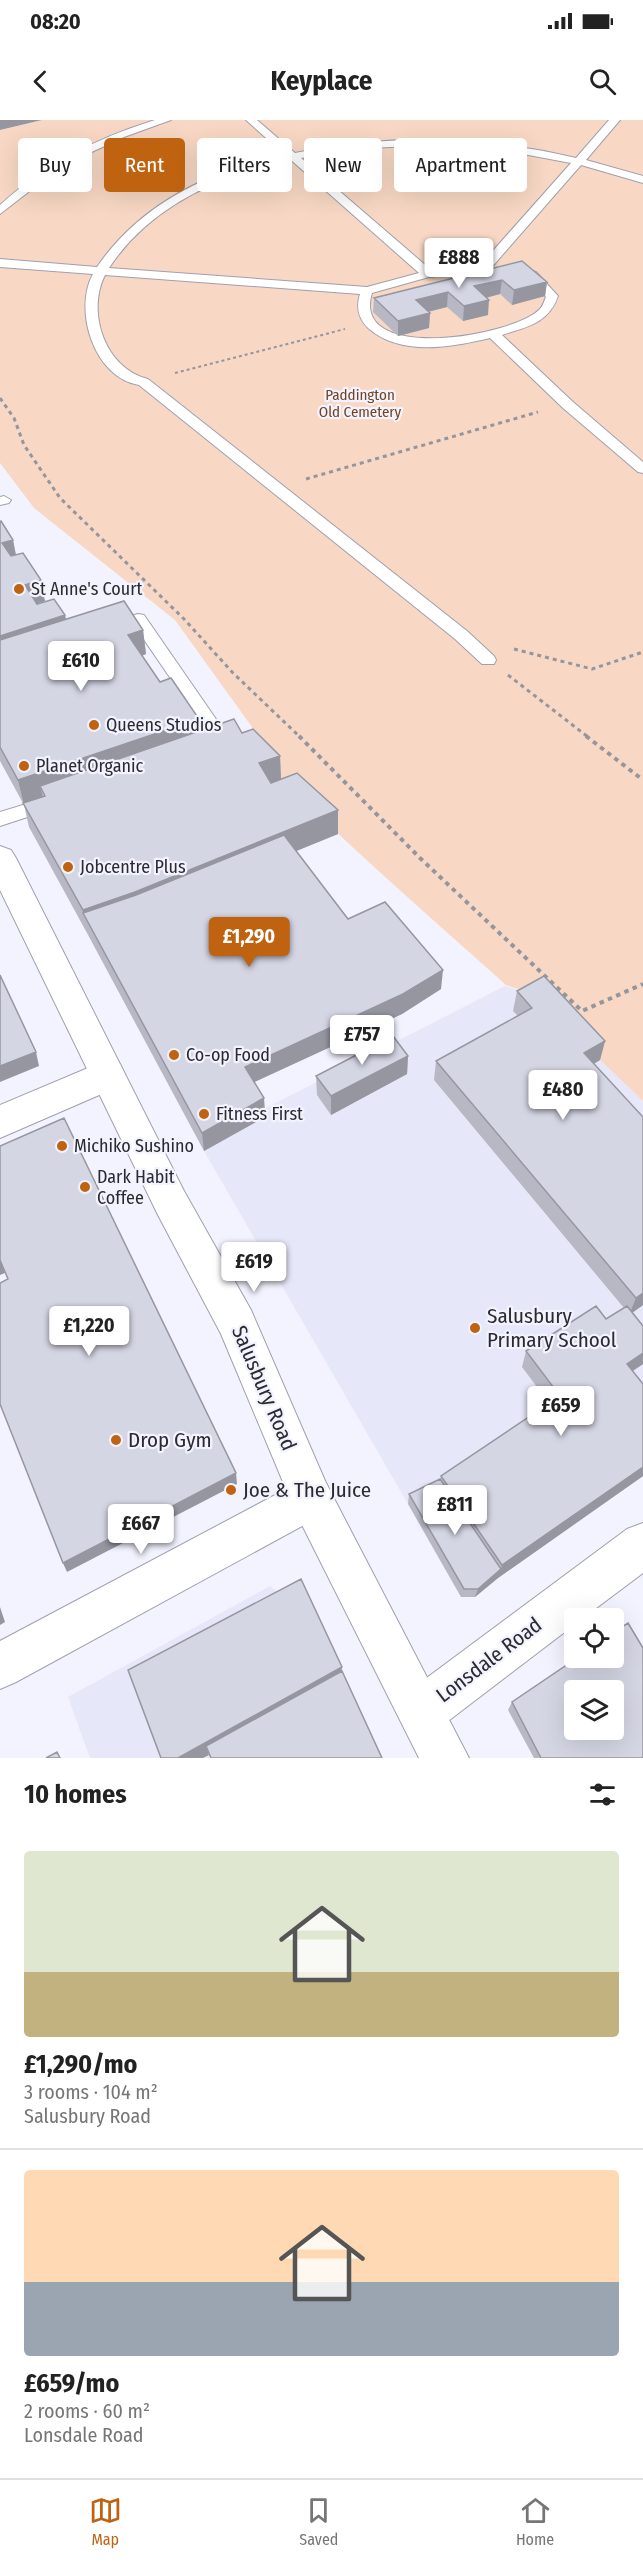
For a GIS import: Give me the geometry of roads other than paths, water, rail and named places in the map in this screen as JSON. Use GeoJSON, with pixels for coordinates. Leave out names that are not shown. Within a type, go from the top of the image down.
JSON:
{"type":"FeatureCollection","features":[{"type":"Feature","properties":{"kind":"street","name":"Salusbury Road"},"geometry":{"type":"LineString","coordinates":[[0,858],[171,1203],[237,1323],[311,1498],[445,1758]]}},
{"type":"Feature","properties":{"kind":"street"},"geometry":{"type":"LineString","coordinates":[[0,1122],[107,1075]]}},
{"type":"Feature","properties":{"kind":"street"},"geometry":{"type":"LineString","coordinates":[[0,1666],[311,1498]]}},
{"type":"Feature","properties":{"kind":"street","name":"Lonsdale Road"},"geometry":{"type":"LineString","coordinates":[[422,1711],[643,1545]]}},
{"type":"Feature","properties":{"kind":"lane"},"geometry":{"type":"LineString","coordinates":[[0,211],[19,193],[73,157],[105,141],[166,120]]}},
{"type":"Feature","properties":{"kind":"lane"},"geometry":{"type":"LineString","coordinates":[[251,120],[272,138]]}},
{"type":"Feature","properties":{"kind":"lane"},"geometry":{"type":"LineString","coordinates":[[498,267],[578,159],[615,120]]}},
{"type":"Feature","properties":{"kind":"lane"},"geometry":{"type":"LineString","coordinates":[[292,156],[345,146],[441,142],[521,149],[578,159],[643,180]]}},
{"type":"Feature","properties":{"kind":"lane"},"geometry":{"type":"LineString","coordinates":[[292,156],[428,274]]}},
{"type":"Feature","properties":{"kind":"lane"},"geometry":{"type":"LineString","coordinates":[[197,188],[174,198],[127,237],[102,271],[91,295],[91,312],[95,333],[106,352],[122,373],[135,382],[143,382],[461,635],[488,660]]}},
{"type":"Feature","properties":{"kind":"lane"},"geometry":{"type":"LineString","coordinates":[[0,263],[367,291],[428,274],[498,267],[532,275],[552,296],[546,311],[523,325],[458,340],[406,342],[389,336],[369,323],[362,304],[367,291]]}},
{"type":"Feature","properties":{"kind":"lane"},"geometry":{"type":"LineString","coordinates":[[492,333],[568,405],[643,469]]}},
{"type":"Feature","properties":{"kind":"lane"},"geometry":{"type":"LineString","coordinates":[[96,632],[138,618],[223,742],[201,749]]}},
{"type":"Feature","properties":{"kind":"lane"},"geometry":{"type":"LineString","coordinates":[[0,819],[62,798]]}},
{"type":"Feature","properties":{"kind":"place","name":"St Anne's Court"},"geometry":{"type":"Point","coordinates":[19,589]}},
{"type":"Feature","properties":{"kind":"place","name":"Queens Studios"},"geometry":{"type":"Point","coordinates":[94,725]}},
{"type":"Feature","properties":{"kind":"place","name":"Planet Organic"},"geometry":{"type":"Point","coordinates":[24,766]}},
{"type":"Feature","properties":{"kind":"place","name":"Jobcentre Plus"},"geometry":{"type":"Point","coordinates":[68,867]}},
{"type":"Feature","properties":{"kind":"place","name":"Co-op Food"},"geometry":{"type":"Point","coordinates":[174,1055]}},
{"type":"Feature","properties":{"kind":"place","name":"Fitness First"},"geometry":{"type":"Point","coordinates":[204,1114]}},
{"type":"Feature","properties":{"kind":"place","name":"Michiko Sushino"},"geometry":{"type":"Point","coordinates":[62,1146]}},
{"type":"Feature","properties":{"kind":"place","name":"Dark Habit Coffee"},"geometry":{"type":"Point","coordinates":[85,1187]}},
{"type":"Feature","properties":{"kind":"place","name":"Salusbury Primary School"},"geometry":{"type":"Point","coordinates":[475,1328]}},
{"type":"Feature","properties":{"kind":"place","name":"Drop Gym"},"geometry":{"type":"Point","coordinates":[116,1440]}},
{"type":"Feature","properties":{"kind":"place","name":"Joe & The Juice"},"geometry":{"type":"Point","coordinates":[231,1490]}},
{"type":"Feature","properties":{"kind":"park label","name":"Paddington Old Cemetery"},"geometry":{"type":"Point","coordinates":[360,404]}}]}
